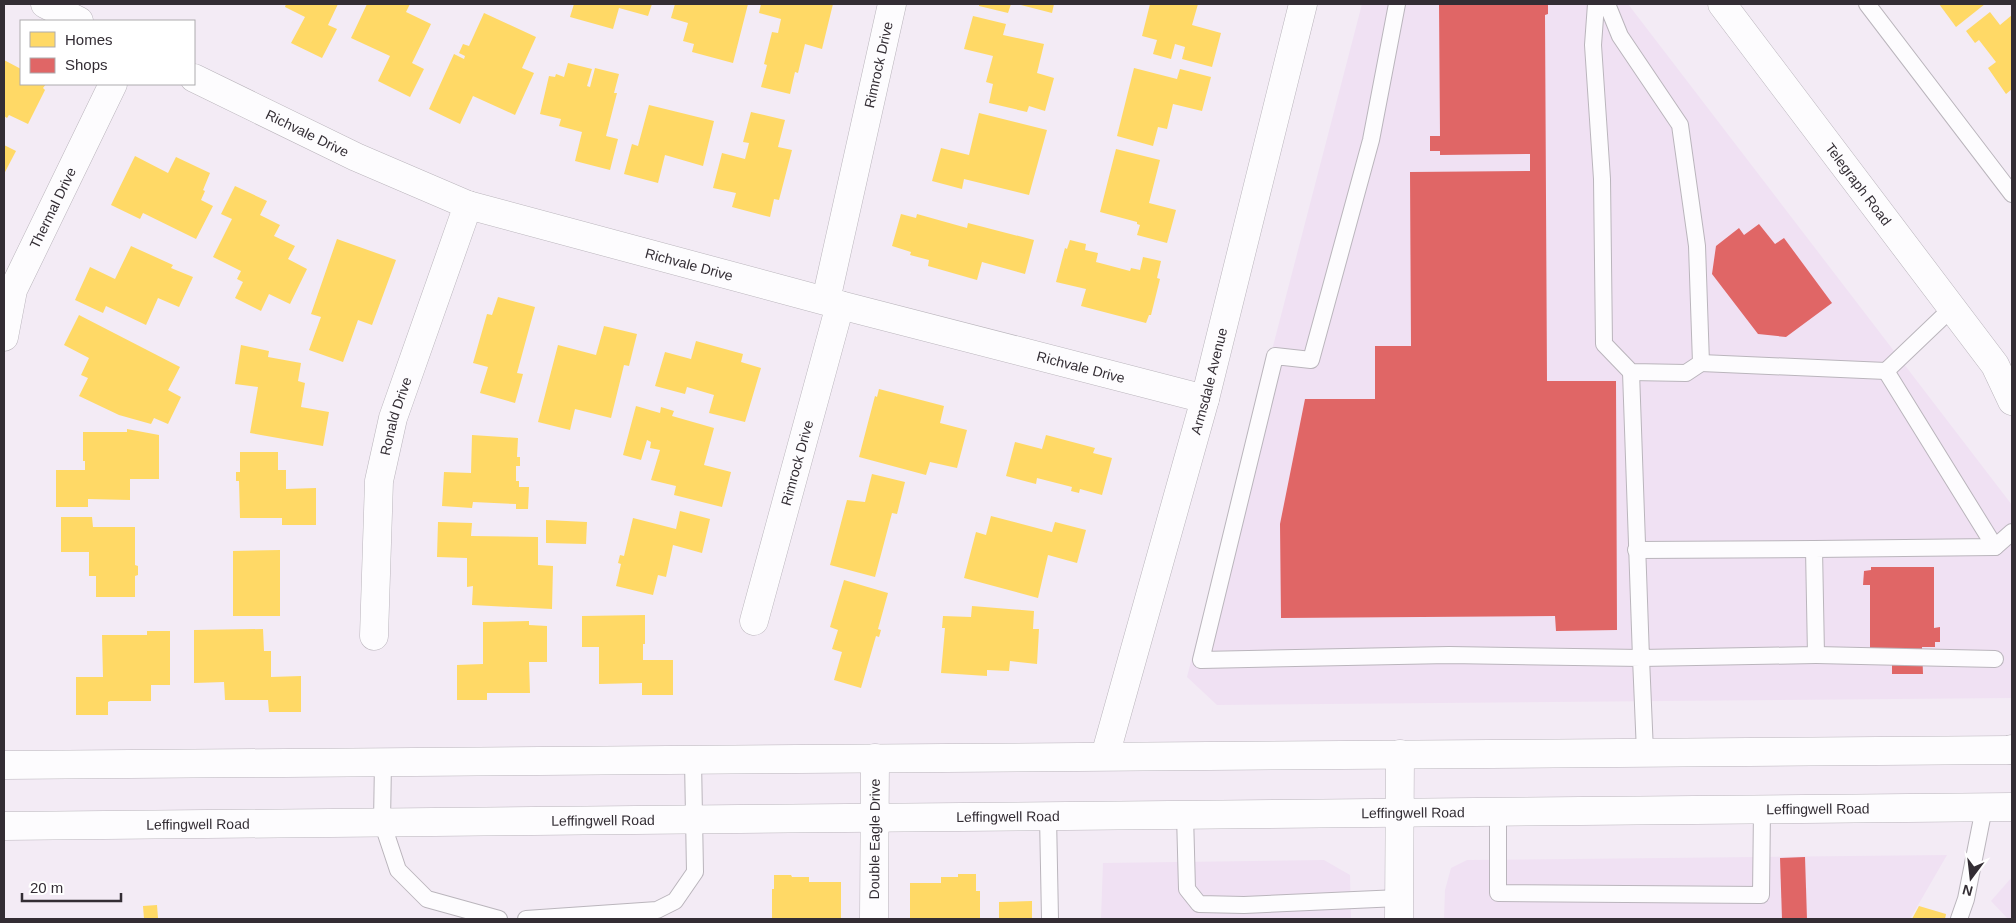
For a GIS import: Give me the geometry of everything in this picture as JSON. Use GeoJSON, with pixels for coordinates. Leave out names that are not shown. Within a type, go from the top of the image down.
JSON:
{"type":"FeatureCollection","features":[{"type":"Feature","properties":{"kind":"main road"},"geometry":{"type":"LineString","coordinates":[[45,4],[77,20]]}},
{"type":"Feature","properties":{"kind":"main road","name":"Rimrock Drive"},"geometry":{"type":"LineString","coordinates":[[754,621],[833,303],[892,4]]}},
{"type":"Feature","properties":{"kind":"main road","name":"Armsdale Avenue"},"geometry":{"type":"LineString","coordinates":[[1105,756],[1205,399],[1303,4]]}},
{"type":"Feature","properties":{"kind":"main road","name":"Telegraph Road"},"geometry":{"type":"LineString","coordinates":[[1722,4],[1952,308],[2004,372],[2012,401]]}},
{"type":"Feature","properties":{"kind":"main road","name":"Richvale Drive"},"geometry":{"type":"LineString","coordinates":[[195,78],[356,157],[468,205],[833,303],[1205,399]]}},
{"type":"Feature","properties":{"kind":"main road","name":"Thermal Drive"},"geometry":{"type":"LineString","coordinates":[[4,336],[13,290],[113,85]]}},
{"type":"Feature","properties":{"kind":"main road","name":"Ronald Drive"},"geometry":{"type":"LineString","coordinates":[[374,636],[379,481],[393,418],[468,205]]}},
{"type":"Feature","properties":{"kind":"main road"},"geometry":{"type":"LineString","coordinates":[[4,765],[2012,749]]}},
{"type":"Feature","properties":{"kind":"main road"},"geometry":{"type":"LineString","coordinates":[[1399,908],[1400,754]]}},
{"type":"Feature","properties":{"kind":"main road","name":"Double Eagle Drive"},"geometry":{"type":"LineString","coordinates":[[874,919],[875,758]]}},
{"type":"Feature","properties":{"kind":"main road","name":"Leffingwell Road"},"geometry":{"type":"LineString","coordinates":[[4,826],[2012,808]]}},
{"type":"Feature","properties":{"kind":"lane"},"geometry":{"type":"LineString","coordinates":[[1397,4],[1372,140],[1311,360],[1275,356],[1201,660],[1439,655],[1641,658],[1816,655],[1995,659]]}},
{"type":"Feature","properties":{"kind":"lane"},"geometry":{"type":"LineString","coordinates":[[1596,4],[1593,44],[1602,179],[1604,344],[1631,372],[1636,550],[1645,752]]}},
{"type":"Feature","properties":{"kind":"lane"},"geometry":{"type":"LineString","coordinates":[[1607,4],[1620,36],[1680,125],[1698,246],[1701,363]]}},
{"type":"Feature","properties":{"kind":"lane"},"geometry":{"type":"LineString","coordinates":[[1867,4],[2012,194]]}},
{"type":"Feature","properties":{"kind":"lane"},"geometry":{"type":"LineString","coordinates":[[1631,372],[1686,372],[1701,363],[1886,371],[1952,308]]}},
{"type":"Feature","properties":{"kind":"lane"},"geometry":{"type":"LineString","coordinates":[[1886,371],[1995,547]]}},
{"type":"Feature","properties":{"kind":"lane"},"geometry":{"type":"LineString","coordinates":[[1636,550],[1995,547],[2012,532]]}},
{"type":"Feature","properties":{"kind":"lane"},"geometry":{"type":"LineString","coordinates":[[1814,549],[1816,655]]}},
{"type":"Feature","properties":{"kind":"lane"},"geometry":{"type":"LineString","coordinates":[[526,919],[657,910],[675,901],[695,872],[692,760]]}},
{"type":"Feature","properties":{"kind":"lane"},"geometry":{"type":"LineString","coordinates":[[383,762],[382,822],[398,870],[427,899],[499,919]]}},
{"type":"Feature","properties":{"kind":"lane"},"geometry":{"type":"LineString","coordinates":[[1959,919],[1966,899],[1984,808]]}},
{"type":"Feature","properties":{"kind":"lane"},"geometry":{"type":"LineString","coordinates":[[1498,812],[1498,893],[1761,895],[1762,810]]}},
{"type":"Feature","properties":{"kind":"lane"},"geometry":{"type":"LineString","coordinates":[[1185,815],[1187,889],[1199,904],[1399,908]]}},
{"type":"Feature","properties":{"kind":"lane"},"geometry":{"type":"LineString","coordinates":[[1048,816],[1050,919]]}},
{"type":"Feature","properties":{"kind":"shaded area"},"geometry":{"type":"Polygon","coordinates":[[[1362,4],[1628,4],[2012,505],[2012,698],[1217,705],[1187,677],[1362,4]]]}},
{"type":"Feature","properties":{"kind":"shaded area"},"geometry":{"type":"Polygon","coordinates":[[[1947,855],[1910,919],[1444,919],[1445,890],[1451,868],[1467,860],[1947,855]]]}},
{"type":"Feature","properties":{"kind":"shaded area"},"geometry":{"type":"Polygon","coordinates":[[[1324,860],[1350,875],[1351,919],[1101,919],[1103,863],[1324,860]]]}},
{"type":"Feature","properties":{"kind":"shaded area"},"geometry":{"type":"Polygon","coordinates":[[[2012,877],[2012,919],[2008,919],[1991,901],[2012,877]]]}},
{"type":"Feature","properties":{"kind":"building: Homes"},"geometry":{"type":"Polygon","coordinates":[[[286,4],[338,4],[328,25],[337,29],[322,58],[291,43],[305,17],[285,7],[286,4]]]}},
{"type":"Feature","properties":{"kind":"building: Homes"},"geometry":{"type":"Polygon","coordinates":[[[367,4],[410,4],[406,12],[431,24],[412,63],[424,69],[410,97],[378,81],[390,56],[351,38],[367,4]]]}},
{"type":"Feature","properties":{"kind":"building: Homes"},"geometry":{"type":"Polygon","coordinates":[[[574,4],[652,4],[648,16],[619,8],[613,29],[570,17],[574,4]]]}},
{"type":"Feature","properties":{"kind":"building: Homes"},"geometry":{"type":"Polygon","coordinates":[[[675,4],[748,4],[733,63],[692,52],[694,44],[683,41],[688,23],[671,18],[675,4]]]}},
{"type":"Feature","properties":{"kind":"building: Homes"},"geometry":{"type":"Polygon","coordinates":[[[761,4],[833,4],[822,49],[805,44],[798,73],[795,72],[790,94],[761,87],[767,65],[764,64],[772,32],[778,33],[781,19],[759,13],[761,4]]]}},
{"type":"Feature","properties":{"kind":"building: Homes"},"geometry":{"type":"Polygon","coordinates":[[[979,4],[1011,4],[1008,13],[979,6],[979,4]]]}},
{"type":"Feature","properties":{"kind":"building: Homes"},"geometry":{"type":"Polygon","coordinates":[[[1017,4],[1054,4],[1052,13],[1017,4]]]}},
{"type":"Feature","properties":{"kind":"building: Homes"},"geometry":{"type":"Polygon","coordinates":[[[1150,4],[1198,4],[1192,25],[1221,33],[1212,67],[1182,59],[1185,47],[1175,44],[1171,59],[1153,54],[1157,40],[1142,36],[1150,4]]]}},
{"type":"Feature","properties":{"kind":"building: Homes"},"geometry":{"type":"Polygon","coordinates":[[[1939,4],[1985,4],[1956,27],[1939,4]]]}},
{"type":"Feature","properties":{"kind":"building: Homes"},"geometry":{"type":"Polygon","coordinates":[[[1990,12],[2000,25],[2012,15],[2012,89],[2006,94],[1988,68],[1996,62],[1979,40],[1975,43],[1966,31],[1990,12]]]}},
{"type":"Feature","properties":{"kind":"building: Homes"},"geometry":{"type":"Polygon","coordinates":[[[484,13],[536,37],[522,68],[534,73],[515,115],[473,96],[460,124],[429,109],[454,54],[464,59],[465,56],[459,53],[463,44],[469,46],[484,13]]]}},
{"type":"Feature","properties":{"kind":"building: Homes"},"geometry":{"type":"Polygon","coordinates":[[[973,16],[1006,24],[1003,35],[1044,44],[1037,73],[1054,78],[1045,111],[1029,106],[1027,112],[989,103],[993,84],[986,82],[993,56],[964,49],[973,16]]]}},
{"type":"Feature","properties":{"kind":"building: Homes"},"geometry":{"type":"Polygon","coordinates":[[[4,60],[20,68],[20,85],[45,85],[43,88],[45,90],[28,124],[9,115],[7,118],[4,116],[4,60]]]}},
{"type":"Feature","properties":{"kind":"building: Homes"},"geometry":{"type":"Polygon","coordinates":[[[568,63],[592,69],[587,86],[590,87],[595,68],[619,74],[614,93],[617,93],[606,136],[618,139],[610,170],[575,161],[582,132],[559,126],[561,119],[540,114],[549,76],[555,77],[556,74],[564,77],[568,63]]]}},
{"type":"Feature","properties":{"kind":"building: Homes"},"geometry":{"type":"Polygon","coordinates":[[[1134,68],[1177,79],[1180,69],[1211,77],[1202,111],[1173,104],[1167,129],[1158,127],[1153,146],[1117,136],[1134,68]]]}},
{"type":"Feature","properties":{"kind":"building: Homes"},"geometry":{"type":"Polygon","coordinates":[[[649,105],[714,121],[703,166],[665,155],[658,183],[624,174],[632,144],[638,146],[649,105]]]}},
{"type":"Feature","properties":{"kind":"building: Homes"},"geometry":{"type":"Polygon","coordinates":[[[751,112],[785,120],[778,147],[792,150],[779,200],[774,199],[770,217],[732,207],[736,193],[713,188],[722,153],[745,159],[749,143],[743,142],[751,112]]]}},
{"type":"Feature","properties":{"kind":"building: Homes"},"geometry":{"type":"Polygon","coordinates":[[[979,113],[1047,130],[1029,195],[964,179],[962,189],[932,181],[941,148],[969,155],[979,113]]]}},
{"type":"Feature","properties":{"kind":"building: Homes"},"geometry":{"type":"Polygon","coordinates":[[[4,145],[16,151],[4,174],[4,145]]]}},
{"type":"Feature","properties":{"kind":"building: Homes"},"geometry":{"type":"Polygon","coordinates":[[[1116,149],[1160,160],[1149,203],[1176,210],[1167,243],[1137,235],[1140,225],[1137,222],[1100,212],[1116,149]]]}},
{"type":"Feature","properties":{"kind":"building: Homes"},"geometry":{"type":"Polygon","coordinates":[[[135,156],[168,173],[176,157],[210,173],[201,200],[213,206],[196,239],[143,213],[140,219],[111,205],[135,156]]]}},
{"type":"Feature","properties":{"kind":"building: Homes"},"geometry":{"type":"Polygon","coordinates":[[[235,186],[267,201],[260,215],[280,225],[274,236],[295,246],[288,259],[307,269],[290,304],[269,294],[261,311],[235,298],[243,282],[237,279],[241,271],[213,257],[232,219],[221,214],[235,186]]]}},
{"type":"Feature","properties":{"kind":"building: Homes"},"geometry":{"type":"Polygon","coordinates":[[[901,214],[916,218],[917,214],[967,228],[968,223],[1034,240],[1025,274],[982,262],[977,280],[928,266],[929,260],[910,255],[911,252],[892,246],[901,214]]]}},
{"type":"Feature","properties":{"kind":"building: Homes"},"geometry":{"type":"Polygon","coordinates":[[[337,239],[396,260],[372,325],[358,320],[343,362],[309,350],[321,317],[311,314],[337,239]]]}},
{"type":"Feature","properties":{"kind":"building: Homes"},"geometry":{"type":"Polygon","coordinates":[[[1070,240],[1086,244],[1085,250],[1098,253],[1096,262],[1130,271],[1131,268],[1140,270],[1143,257],[1161,261],[1157,278],[1160,279],[1151,315],[1149,315],[1146,323],[1081,306],[1086,289],[1056,282],[1065,248],[1067,249],[1070,240]]]}},
{"type":"Feature","properties":{"kind":"building: Homes"},"geometry":{"type":"Polygon","coordinates":[[[131,246],[173,265],[171,268],[193,277],[179,307],[158,298],[146,325],[106,306],[103,313],[75,300],[90,267],[115,279],[131,246]]]}},
{"type":"Feature","properties":{"kind":"building: Homes"},"geometry":{"type":"Polygon","coordinates":[[[498,297],[535,307],[517,373],[523,374],[515,403],[480,393],[488,367],[473,363],[487,314],[492,315],[498,297]]]}},
{"type":"Feature","properties":{"kind":"building: Homes"},"geometry":{"type":"Polygon","coordinates":[[[79,315],[180,367],[168,390],[181,397],[168,424],[154,418],[151,424],[119,415],[79,396],[88,378],[81,375],[89,358],[64,345],[79,315]]]}},
{"type":"Feature","properties":{"kind":"building: Homes"},"geometry":{"type":"Polygon","coordinates":[[[604,326],[637,334],[629,366],[624,365],[611,418],[575,409],[570,430],[538,422],[558,345],[596,355],[604,326]]]}},
{"type":"Feature","properties":{"kind":"building: Homes"},"geometry":{"type":"Polygon","coordinates":[[[696,341],[743,354],[741,362],[761,368],[745,422],[709,413],[714,395],[687,387],[685,394],[655,386],[665,352],[691,359],[696,341]]]}},
{"type":"Feature","properties":{"kind":"building: Homes"},"geometry":{"type":"Polygon","coordinates":[[[241,345],[269,351],[268,357],[301,363],[298,381],[305,383],[301,407],[329,412],[323,446],[250,433],[258,387],[235,384],[241,345]]]}},
{"type":"Feature","properties":{"kind":"building: Homes"},"geometry":{"type":"Polygon","coordinates":[[[879,389],[944,406],[940,423],[967,430],[957,468],[930,462],[926,475],[859,457],[875,396],[877,397],[879,389]]]}},
{"type":"Feature","properties":{"kind":"building: Homes"},"geometry":{"type":"Polygon","coordinates":[[[636,406],[660,413],[661,407],[674,411],[672,416],[714,428],[704,465],[731,472],[722,507],[674,495],[676,486],[651,480],[660,450],[650,448],[651,442],[647,440],[641,460],[623,455],[636,406]]]}},
{"type":"Feature","properties":{"kind":"building: Homes"},"geometry":{"type":"Polygon","coordinates":[[[127,429],[159,435],[159,479],[130,479],[130,500],[88,499],[88,507],[56,507],[56,470],[85,470],[85,461],[83,461],[83,432],[127,432],[127,429]]]}},
{"type":"Feature","properties":{"kind":"building: Homes"},"geometry":{"type":"Polygon","coordinates":[[[472,435],[518,438],[517,457],[520,457],[520,466],[516,466],[516,481],[519,481],[519,487],[529,487],[528,509],[516,509],[516,504],[473,502],[472,508],[442,506],[444,472],[471,473],[472,435]]]}},
{"type":"Feature","properties":{"kind":"building: Homes"},"geometry":{"type":"Polygon","coordinates":[[[1046,435],[1095,448],[1093,453],[1112,458],[1102,495],[1080,489],[1079,493],[1071,491],[1072,487],[1037,478],[1036,484],[1006,476],[1015,442],[1042,449],[1046,435]]]}},
{"type":"Feature","properties":{"kind":"building: Homes"},"geometry":{"type":"Polygon","coordinates":[[[240,452],[278,452],[278,470],[286,470],[286,489],[316,488],[316,525],[282,525],[282,518],[240,518],[239,481],[236,481],[236,472],[240,472],[240,452]]]}},
{"type":"Feature","properties":{"kind":"building: Homes"},"geometry":{"type":"Polygon","coordinates":[[[872,474],[905,482],[897,514],[892,513],[875,577],[830,565],[847,500],[865,502],[872,474]]]}},
{"type":"Feature","properties":{"kind":"building: Homes"},"geometry":{"type":"Polygon","coordinates":[[[680,511],[710,519],[702,553],[673,545],[666,577],[658,575],[653,595],[616,586],[621,564],[618,563],[620,555],[624,556],[633,518],[676,529],[680,511]]]}},
{"type":"Feature","properties":{"kind":"building: Homes"},"geometry":{"type":"Polygon","coordinates":[[[991,516],[1052,532],[1055,522],[1086,530],[1077,563],[1048,555],[1038,598],[964,578],[976,532],[986,535],[991,516]]]}},
{"type":"Feature","properties":{"kind":"building: Homes"},"geometry":{"type":"Polygon","coordinates":[[[61,517],[92,517],[93,527],[135,527],[135,565],[138,566],[138,575],[135,576],[135,597],[96,597],[96,576],[89,576],[89,552],[61,552],[61,517]]]}},
{"type":"Feature","properties":{"kind":"building: Homes"},"geometry":{"type":"Polygon","coordinates":[[[546,520],[587,522],[586,544],[546,543],[546,520]]]}},
{"type":"Feature","properties":{"kind":"building: Homes"},"geometry":{"type":"Polygon","coordinates":[[[438,522],[472,523],[471,536],[538,537],[538,565],[553,566],[552,609],[472,605],[473,586],[467,587],[467,558],[437,557],[438,522]]]}},
{"type":"Feature","properties":{"kind":"building: Homes"},"geometry":{"type":"Polygon","coordinates":[[[280,550],[280,616],[233,616],[233,551],[280,550]]]}},
{"type":"Feature","properties":{"kind":"building: Homes"},"geometry":{"type":"Polygon","coordinates":[[[844,580],[888,593],[878,629],[881,630],[879,637],[876,636],[861,688],[834,680],[842,652],[832,649],[838,630],[830,627],[844,580]]]}},
{"type":"Feature","properties":{"kind":"building: Homes"},"geometry":{"type":"Polygon","coordinates":[[[972,606],[1034,611],[1033,629],[1039,629],[1037,664],[1010,661],[1009,671],[987,670],[987,676],[941,673],[945,628],[942,628],[943,616],[971,617],[972,606]]]}},
{"type":"Feature","properties":{"kind":"building: Homes"},"geometry":{"type":"Polygon","coordinates":[[[645,615],[643,660],[673,660],[673,695],[642,695],[642,683],[599,684],[599,647],[582,647],[582,616],[645,615]]]}},
{"type":"Feature","properties":{"kind":"building: Homes"},"geometry":{"type":"Polygon","coordinates":[[[529,621],[529,625],[547,626],[547,662],[529,662],[530,693],[487,693],[487,700],[457,700],[457,665],[483,664],[483,622],[529,621]]]}},
{"type":"Feature","properties":{"kind":"building: Homes"},"geometry":{"type":"Polygon","coordinates":[[[263,629],[264,651],[271,651],[271,677],[301,676],[301,712],[269,712],[268,700],[225,700],[224,682],[194,683],[194,630],[263,629]]]}},
{"type":"Feature","properties":{"kind":"building: Homes"},"geometry":{"type":"Polygon","coordinates":[[[147,631],[170,631],[170,685],[151,685],[151,701],[110,701],[108,702],[108,715],[76,715],[76,677],[103,677],[102,635],[147,635],[147,631]]]}},
{"type":"Feature","properties":{"kind":"building: Homes"},"geometry":{"type":"Polygon","coordinates":[[[958,874],[976,874],[976,891],[980,891],[980,919],[910,919],[910,883],[941,883],[941,877],[958,877],[958,874]]]}},
{"type":"Feature","properties":{"kind":"building: Homes"},"geometry":{"type":"Polygon","coordinates":[[[774,875],[809,877],[809,882],[841,882],[841,919],[772,919],[774,875]]]}},
{"type":"Feature","properties":{"kind":"building: Homes"},"geometry":{"type":"Polygon","coordinates":[[[1032,901],[1032,919],[999,919],[999,902],[1032,901]]]}},
{"type":"Feature","properties":{"kind":"building: Homes"},"geometry":{"type":"Polygon","coordinates":[[[157,905],[158,918],[144,919],[143,906],[157,905]]]}},
{"type":"Feature","properties":{"kind":"building: Homes"},"geometry":{"type":"Polygon","coordinates":[[[1919,906],[1946,914],[1945,919],[1912,919],[1919,906]]]}},
{"type":"Feature","properties":{"kind":"building: Shops"},"geometry":{"type":"Polygon","coordinates":[[[1439,4],[1548,4],[1548,14],[1545,15],[1547,381],[1616,381],[1617,630],[1556,631],[1555,616],[1281,618],[1280,524],[1305,399],[1375,399],[1375,346],[1411,346],[1410,172],[1530,171],[1530,154],[1440,155],[1440,151],[1430,151],[1430,136],[1440,136],[1439,4]]]}},
{"type":"Feature","properties":{"kind":"building: Shops"},"geometry":{"type":"Polygon","coordinates":[[[1759,224],[1775,244],[1784,238],[1832,303],[1786,337],[1758,334],[1712,274],[1716,246],[1739,228],[1744,235],[1759,224]]]}},
{"type":"Feature","properties":{"kind":"building: Shops"},"geometry":{"type":"Polygon","coordinates":[[[1871,567],[1934,567],[1934,628],[1940,627],[1940,642],[1935,642],[1935,647],[1922,647],[1923,674],[1892,674],[1892,648],[1870,648],[1870,585],[1863,585],[1864,571],[1871,570],[1871,567]]]}},
{"type":"Feature","properties":{"kind":"building: Shops"},"geometry":{"type":"Polygon","coordinates":[[[1805,857],[1807,919],[1782,919],[1780,858],[1805,857]]]}}]}
